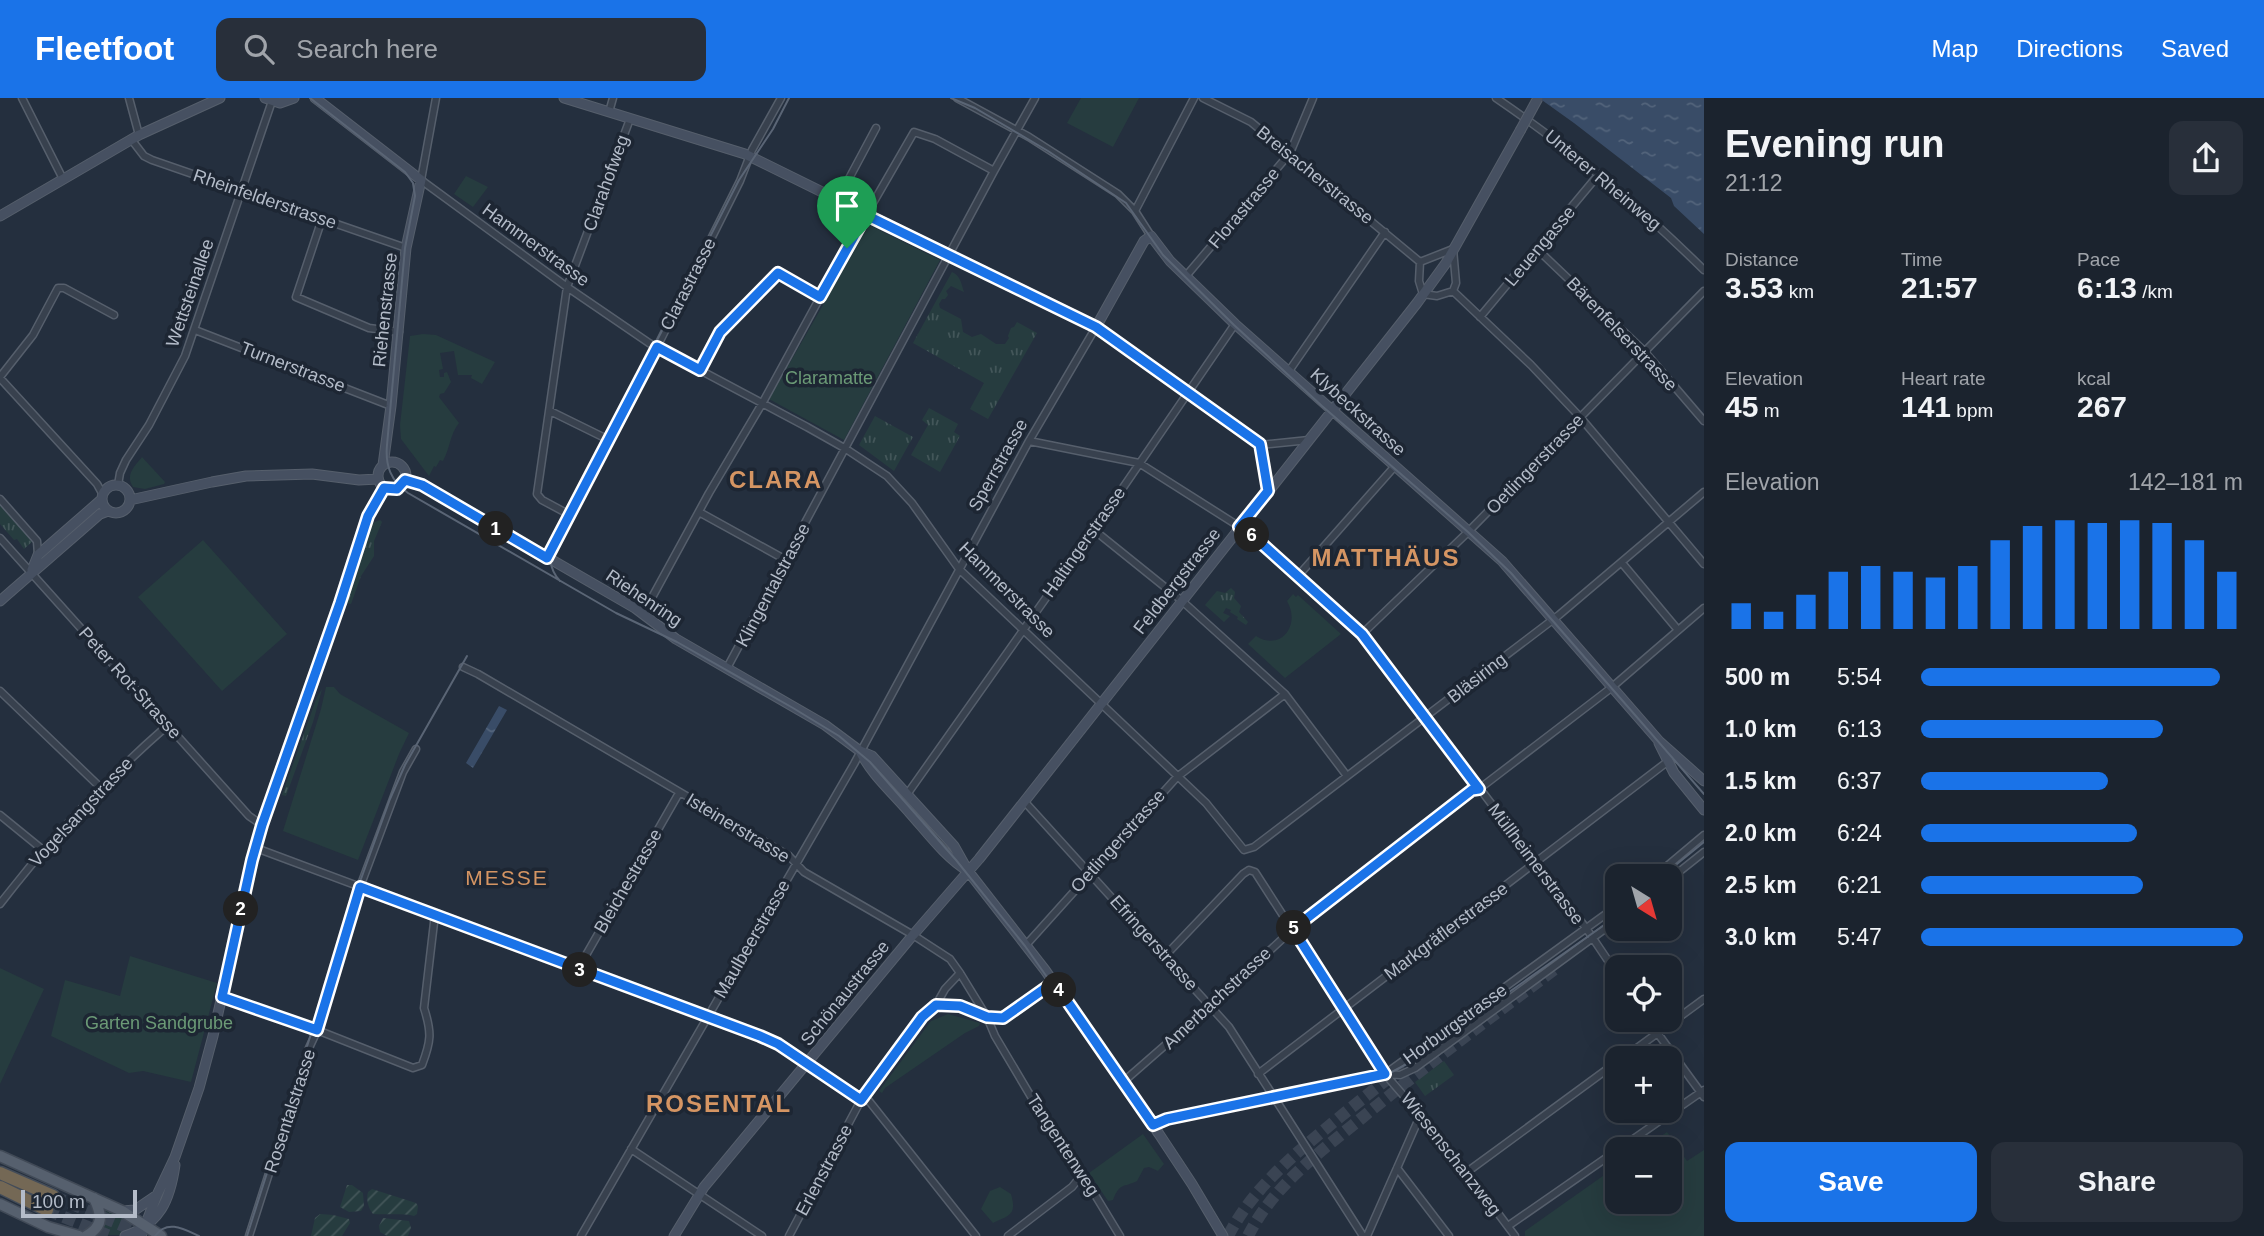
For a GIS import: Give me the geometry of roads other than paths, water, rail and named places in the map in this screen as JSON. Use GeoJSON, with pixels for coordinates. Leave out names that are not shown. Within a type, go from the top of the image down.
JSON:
{"type":"FeatureCollection","features":[{"type":"Feature","properties":{"kind":"highway"},"geometry":{"type":"LineString","coordinates":[[0,1174],[53,1196]]}},
{"type":"Feature","properties":{"kind":"highway"},"geometry":{"type":"LineString","coordinates":[[0,1187],[42,1208],[23,1205],[0,1194]]}},
{"type":"Feature","properties":{"kind":"main road"},"geometry":{"type":"LineString","coordinates":[[0,216],[135,137],[220,98]]}},
{"type":"Feature","properties":{"kind":"main road"},"geometry":{"type":"LineString","coordinates":[[268,100],[284,102],[294,98]]}},
{"type":"Feature","properties":{"kind":"main road","name":"Hammerstrasse"},"geometry":{"type":"LineString","coordinates":[[314,98],[421,180]]}},
{"type":"Feature","properties":{"kind":"main road"},"geometry":{"type":"LineString","coordinates":[[564,98],[750,157],[1096,327]]}},
{"type":"Feature","properties":{"kind":"main road","name":"Feldbergstrasse"},"geometry":{"type":"LineString","coordinates":[[968,872],[1423,295],[1453,249],[1538,98]]}},
{"type":"Feature","properties":{"kind":"main road","name":"Riehenstrasse"},"geometry":{"type":"LineString","coordinates":[[383,465],[406,248],[421,180]]}},
{"type":"Feature","properties":{"kind":"main road","name":"Klybeckstrasse"},"geometry":{"type":"LineString","coordinates":[[1151,236],[1164,253],[1235,324],[1502,561],[1658,741],[1704,781]]}},
{"type":"Feature","properties":{"kind":"main road","name":"Sperrstrasse"},"geometry":{"type":"LineString","coordinates":[[1096,327],[1144,241],[1151,236]]}},
{"type":"Feature","properties":{"kind":"main road"},"geometry":{"type":"LineString","coordinates":[[384,488],[397,489],[405,480],[405,472],[386,443]]}},
{"type":"Feature","properties":{"kind":"main road"},"geometry":{"type":"LineString","coordinates":[[384,488],[378,479],[378,471],[383,465],[395,462],[401,466]]}},
{"type":"Feature","properties":{"kind":"main road"},"geometry":{"type":"LineString","coordinates":[[130,500],[246,477],[312,474],[359,480],[378,479]]}},
{"type":"Feature","properties":{"kind":"main road","name":"Riehenring"},"geometry":{"type":"LineString","coordinates":[[405,480],[422,485],[643,614],[676,639],[825,725],[860,751],[872,756],[954,846],[968,872],[1054,982],[1153,1125],[1223,1236]]}},
{"type":"Feature","properties":{"kind":"main road"},"geometry":{"type":"LineString","coordinates":[[0,601],[100,514],[108,511],[122,512],[126,509],[130,500],[126,489],[118,485],[108,486],[102,496],[38,555],[31,572]]}},
{"type":"Feature","properties":{"kind":"main road"},"geometry":{"type":"LineString","coordinates":[[144,1231],[157,1195],[176,1157],[205,1068],[262,825],[368,516],[384,488]]}},
{"type":"Feature","properties":{"kind":"main road"},"geometry":{"type":"LineString","coordinates":[[102,496],[108,511]]}},
{"type":"Feature","properties":{"kind":"main road","name":"Klybeckstrasse"},"geometry":{"type":"LineString","coordinates":[[1658,741],[1681,784],[1704,810]]}},
{"type":"Feature","properties":{"kind":"main road","name":"Riehenring"},"geometry":{"type":"LineString","coordinates":[[860,751],[892,793],[954,862],[968,872]]}},
{"type":"Feature","properties":{"kind":"main road","name":"Schönaustrasse"},"geometry":{"type":"LineString","coordinates":[[674,1236],[699,1194],[968,872]]}},
{"type":"Feature","properties":{"kind":"main road"},"geometry":{"type":"LineString","coordinates":[[0,1156],[122,1211],[144,1231],[161,1236]]}},
{"type":"Feature","properties":{"kind":"main road"},"geometry":{"type":"LineString","coordinates":[[125,1236],[144,1231],[163,1207],[173,1179],[176,1157]]}},
{"type":"Feature","properties":{"kind":"main road"},"geometry":{"type":"LineString","coordinates":[[122,1211],[135,1210],[157,1195]]}},
{"type":"Feature","properties":{"kind":"main road"},"geometry":{"type":"LineString","coordinates":[[86,1236],[97,1228],[101,1219],[94,1198]]}},
{"type":"Feature","properties":{"kind":"main road"},"geometry":{"type":"LineString","coordinates":[[0,1204],[48,1227],[79,1236]]}},
{"type":"Feature","properties":{"kind":"street"},"geometry":{"type":"LineString","coordinates":[[22,98],[64,179]]}},
{"type":"Feature","properties":{"kind":"street"},"geometry":{"type":"LineString","coordinates":[[129,98],[135,137]]}},
{"type":"Feature","properties":{"kind":"street"},"geometry":{"type":"LineString","coordinates":[[421,180],[436,98]]}},
{"type":"Feature","properties":{"kind":"street"},"geometry":{"type":"LineString","coordinates":[[609,112],[613,98]]}},
{"type":"Feature","properties":{"kind":"street","name":"Clarastrasse"},"geometry":{"type":"LineString","coordinates":[[547,558],[657,347],[781,98]]}},
{"type":"Feature","properties":{"kind":"street","name":"Klybeckstrasse"},"geometry":{"type":"LineString","coordinates":[[957,98],[1017,130],[1118,194],[1135,211],[1151,236]]}},
{"type":"Feature","properties":{"kind":"street","name":"Klingentalstrasse"},"geometry":{"type":"LineString","coordinates":[[727,668],[1035,98]]}},
{"type":"Feature","properties":{"kind":"street"},"geometry":{"type":"LineString","coordinates":[[1135,211],[1194,98]]}},
{"type":"Feature","properties":{"kind":"street","name":"Breisacherstrasse"},"geometry":{"type":"LineString","coordinates":[[1203,98],[1251,122],[1420,262]]}},
{"type":"Feature","properties":{"kind":"street","name":"Florastrasse"},"geometry":{"type":"LineString","coordinates":[[1186,276],[1290,153],[1314,98]]}},
{"type":"Feature","properties":{"kind":"street","name":"Unterer Rheinweg"},"geometry":{"type":"LineString","coordinates":[[1496,98],[1599,174],[1704,270]]}},
{"type":"Feature","properties":{"kind":"street","name":"Wettsteinallee"},"geometry":{"type":"LineString","coordinates":[[118,485],[126,460],[173,382],[195,330],[242,191],[268,100]]}},
{"type":"Feature","properties":{"kind":"street","name":"Clarahofweg"},"geometry":{"type":"LineString","coordinates":[[570,515],[542,500],[537,494],[567,287],[630,119]]}},
{"type":"Feature","properties":{"kind":"street"},"geometry":{"type":"LineString","coordinates":[[837,201],[876,128]]}},
{"type":"Feature","properties":{"kind":"street"},"geometry":{"type":"LineString","coordinates":[[643,614],[914,132],[935,139],[994,171]]}},
{"type":"Feature","properties":{"kind":"street","name":"Rheinfelderstrasse"},"geometry":{"type":"LineString","coordinates":[[135,137],[144,156],[152,160],[406,248]]}},
{"type":"Feature","properties":{"kind":"street","name":"Leuengasse"},"geometry":{"type":"LineString","coordinates":[[1480,317],[1599,174]]}},
{"type":"Feature","properties":{"kind":"street","name":"Hammerstrasse"},"geometry":{"type":"LineString","coordinates":[[421,180],[567,287],[657,347],[763,402],[846,449],[887,477],[912,503],[959,569],[1206,803],[1241,849]]}},
{"type":"Feature","properties":{"kind":"street"},"geometry":{"type":"LineString","coordinates":[[322,219],[296,297],[369,328],[399,332]]}},
{"type":"Feature","properties":{"kind":"street"},"geometry":{"type":"LineString","coordinates":[[1289,372],[1385,232]]}},
{"type":"Feature","properties":{"kind":"street"},"geometry":{"type":"LineString","coordinates":[[1453,249],[1456,283],[1453,291],[1437,296],[1423,295],[1419,281],[1420,262],[1453,249]]}},
{"type":"Feature","properties":{"kind":"street","name":"Bärenfelserstrasse"},"geometry":{"type":"LineString","coordinates":[[1537,249],[1644,351],[1704,421]]}},
{"type":"Feature","properties":{"kind":"street"},"geometry":{"type":"LineString","coordinates":[[700,370],[720,332],[778,273],[820,297]]}},
{"type":"Feature","properties":{"kind":"street"},"geometry":{"type":"LineString","coordinates":[[102,496],[97,484],[0,377],[33,335],[58,288],[64,288],[114,315]]}},
{"type":"Feature","properties":{"kind":"street"},"geometry":{"type":"LineString","coordinates":[[1453,291],[1531,365],[1580,417],[1704,564]]}},
{"type":"Feature","properties":{"kind":"street","name":"Oetlingerstrasse"},"geometry":{"type":"LineString","coordinates":[[1362,634],[1470,531],[1704,291]]}},
{"type":"Feature","properties":{"kind":"street","name":"Haltingerstrasse"},"geometry":{"type":"LineString","coordinates":[[908,793],[1094,530],[1235,324]]}},
{"type":"Feature","properties":{"kind":"street"},"geometry":{"type":"LineString","coordinates":[[1096,327],[1260,444],[1309,440]]}},
{"type":"Feature","properties":{"kind":"street","name":"Sperrstrasse"},"geometry":{"type":"LineString","coordinates":[[860,751],[1029,441],[1096,327]]}},
{"type":"Feature","properties":{"kind":"street","name":"Turnerstrasse"},"geometry":{"type":"LineString","coordinates":[[195,330],[391,406]]}},
{"type":"Feature","properties":{"kind":"street"},"geometry":{"type":"LineString","coordinates":[[550,411],[608,440]]}},
{"type":"Feature","properties":{"kind":"street","name":"Müllheimerstrasse"},"geometry":{"type":"LineString","coordinates":[[1029,441],[1139,463],[1251,534],[1298,576],[1362,634],[1605,957]]}},
{"type":"Feature","properties":{"kind":"street"},"geometry":{"type":"LineString","coordinates":[[1260,444],[1268,491]]}},
{"type":"Feature","properties":{"kind":"street"},"geometry":{"type":"LineString","coordinates":[[1298,576],[1395,466]]}},
{"type":"Feature","properties":{"kind":"street","name":"Bläsiring"},"geometry":{"type":"LineString","coordinates":[[1241,849],[1254,847],[1426,718],[1622,563],[1704,492]]}},
{"type":"Feature","properties":{"kind":"street"},"geometry":{"type":"LineString","coordinates":[[0,499],[37,541],[38,555]]}},
{"type":"Feature","properties":{"kind":"street"},"geometry":{"type":"LineString","coordinates":[[699,512],[786,560]]}},
{"type":"Feature","properties":{"kind":"street"},"geometry":{"type":"LineString","coordinates":[[1094,530],[1181,600],[1285,694],[1348,776]]}},
{"type":"Feature","properties":{"kind":"street","name":"Peter Rot-Strasse"},"geometry":{"type":"LineString","coordinates":[[0,538],[249,816],[262,825]]}},
{"type":"Feature","properties":{"kind":"street"},"geometry":{"type":"LineString","coordinates":[[1622,563],[1678,630]]}},
{"type":"Feature","properties":{"kind":"street","name":"Amerbachstrasse"},"geometry":{"type":"LineString","coordinates":[[1123,1082],[1293,929],[1472,790],[1479,789],[1613,687],[1704,608]]}},
{"type":"Feature","properties":{"kind":"street","name":"Isteinerstrasse"},"geometry":{"type":"LineString","coordinates":[[463,667],[789,856],[804,872],[950,959],[987,1017]]}},
{"type":"Feature","properties":{"kind":"street"},"geometry":{"type":"LineString","coordinates":[[0,691],[101,788]]}},
{"type":"Feature","properties":{"kind":"street","name":"Oetlingerstrasse"},"geometry":{"type":"LineString","coordinates":[[1026,945],[1177,776],[1285,694]]}},
{"type":"Feature","properties":{"kind":"street","name":"Vogelsangstrasse"},"geometry":{"type":"LineString","coordinates":[[0,904],[43,850],[101,788],[167,725]]}},
{"type":"Feature","properties":{"kind":"street","name":"Rosentalstrasse"},"geometry":{"type":"LineString","coordinates":[[249,1236],[317,1030],[360,887],[403,772],[416,749]]}},
{"type":"Feature","properties":{"kind":"street","name":"Maulbeerstrasse"},"geometry":{"type":"LineString","coordinates":[[581,1236],[860,751]]}},
{"type":"Feature","properties":{"kind":"street","name":"Markgräflerstrasse"},"geometry":{"type":"LineString","coordinates":[[1258,1074],[1667,762]]}},
{"type":"Feature","properties":{"kind":"street","name":"Bleichestrasse"},"geometry":{"type":"LineString","coordinates":[[578,969],[679,793]]}},
{"type":"Feature","properties":{"kind":"street","name":"Efringerstrasse"},"geometry":{"type":"LineString","coordinates":[[1024,801],[1229,1027],[1365,1236]]}},
{"type":"Feature","properties":{"kind":"street"},"geometry":{"type":"LineString","coordinates":[[0,815],[43,850]]}},
{"type":"Feature","properties":{"kind":"street"},"geometry":{"type":"LineString","coordinates":[[1669,864],[1704,835]]}},
{"type":"Feature","properties":{"kind":"street"},"geometry":{"type":"LineString","coordinates":[[256,848],[778,1044],[861,1100],[869,1101],[976,1236]]}},
{"type":"Feature","properties":{"kind":"street"},"geometry":{"type":"LineString","coordinates":[[1682,869],[1704,852]]}},
{"type":"Feature","properties":{"kind":"street"},"geometry":{"type":"LineString","coordinates":[[1153,1125],[1167,1119],[1385,1074],[1258,875],[1252,870],[1245,872],[1165,956]]}},
{"type":"Feature","properties":{"kind":"street"},"geometry":{"type":"LineString","coordinates":[[222,997],[317,1030],[413,1068],[422,1065],[430,1043],[424,1008],[435,914]]}},
{"type":"Feature","properties":{"kind":"street","name":"Horburgstrasse"},"geometry":{"type":"LineString","coordinates":[[1385,1074],[1605,914]]}},
{"type":"Feature","properties":{"kind":"street","name":"Horburgstrasse"},"geometry":{"type":"LineString","coordinates":[[1385,1074],[1400,1075],[1415,1068],[1605,929]]}},
{"type":"Feature","properties":{"kind":"street","name":"Erlenstrasse"},"geometry":{"type":"LineString","coordinates":[[789,1236],[861,1100],[922,1017],[936,1005],[945,989],[960,973]]}},
{"type":"Feature","properties":{"kind":"street"},"geometry":{"type":"LineString","coordinates":[[936,1005],[960,1006],[987,1017],[1003,1018],[1054,982]]}},
{"type":"Feature","properties":{"kind":"street"},"geometry":{"type":"LineString","coordinates":[[1640,1046],[1704,999]]}},
{"type":"Feature","properties":{"kind":"street","name":"Tangentenweg"},"geometry":{"type":"LineString","coordinates":[[987,1017],[995,1036],[1040,1113],[1074,1169],[1089,1185],[1119,1236]]}},
{"type":"Feature","properties":{"kind":"street"},"geometry":{"type":"LineString","coordinates":[[1508,1226],[1701,1094],[1657,1033]]}},
{"type":"Feature","properties":{"kind":"street"},"geometry":{"type":"LineString","coordinates":[[1467,1172],[1605,1071]]}},
{"type":"Feature","properties":{"kind":"street","name":"Wiesenschanzweg"},"geometry":{"type":"LineString","coordinates":[[1385,1074],[1467,1172],[1515,1236]]}},
{"type":"Feature","properties":{"kind":"street"},"geometry":{"type":"LineString","coordinates":[[1365,1236],[1420,1116]]}},
{"type":"Feature","properties":{"kind":"street"},"geometry":{"type":"LineString","coordinates":[[631,1149],[762,1236]]}},
{"type":"Feature","properties":{"kind":"street"},"geometry":{"type":"LineString","coordinates":[[1396,1168],[1449,1236]]}},
{"type":"Feature","properties":{"kind":"street"},"geometry":{"type":"LineString","coordinates":[[1008,1236],[1072,1187],[1081,1176]]}},
{"type":"Feature","properties":{"kind":"water"},"geometry":{"type":"Polygon","coordinates":[[[1539,98],[1704,98],[1704,234],[1674,206],[1671,198],[1539,98]]]}},
{"type":"Feature","properties":{"kind":"water"},"geometry":{"type":"Polygon","coordinates":[[[499,706],[507,710],[473,768],[466,763],[499,706]]]}},
{"type":"Feature","properties":{"kind":"tunnel"},"geometry":{"type":"LineString","coordinates":[[1248,1236],[1270,1201],[1314,1157],[1410,1079],[1555,969]]}},
{"type":"Feature","properties":{"kind":"tunnel"},"geometry":{"type":"LineString","coordinates":[[1228,1236],[1239,1217],[1280,1168],[1378,1086],[1478,1010]]}},
{"type":"Feature","properties":{"kind":"tunnel"},"geometry":{"type":"LineString","coordinates":[[53,1196],[147,1236]]}},
{"type":"Feature","properties":{"kind":"tunnel"},"geometry":{"type":"LineString","coordinates":[[47,1210],[110,1236]]}},
{"type":"Feature","properties":{"kind":"tram line"},"geometry":{"type":"LineString","coordinates":[[310,98],[405,172],[413,183],[415,196],[405,248],[387,445],[388,466],[397,483],[408,493],[616,613],[677,642],[793,708],[839,736],[870,762],[956,860],[1025,946],[1147,1115],[1156,1120],[1167,1121],[1386,1075],[1407,1064],[1605,924]]}},
{"type":"Feature","properties":{"kind":"tram line"},"geometry":{"type":"LineString","coordinates":[[560,581],[553,571],[551,561],[555,540],[739,180],[773,129],[789,98]]}},
{"type":"Feature","properties":{"kind":"tram line"},"geometry":{"type":"LineString","coordinates":[[951,98],[975,108],[1048,151],[1126,203],[1163,255],[1234,325],[1511,573],[1704,794]]}},
{"type":"Feature","properties":{"kind":"tram line"},"geometry":{"type":"LineString","coordinates":[[247,1236],[353,901],[390,799],[405,765],[467,656]]}},
{"type":"Feature","properties":{"kind":"tram line"},"geometry":{"type":"LineString","coordinates":[[1677,864],[1704,842]]}},
{"type":"Feature","properties":{"kind":"tram line"},"geometry":{"type":"LineString","coordinates":[[155,1236],[170,1227],[182,1228],[199,1236]]}},
{"type":"Feature","properties":{"kind":"district","name":"CLARA"},"geometry":{"type":"Point","coordinates":[776,480]}},
{"type":"Feature","properties":{"kind":"district","name":"MATTHÄUS"},"geometry":{"type":"Point","coordinates":[1386,558]}},
{"type":"Feature","properties":{"kind":"district","name":"MESSE"},"geometry":{"type":"Point","coordinates":[507,878]}},
{"type":"Feature","properties":{"kind":"district","name":"ROSENTAL"},"geometry":{"type":"Point","coordinates":[719,1104]}},
{"type":"Feature","properties":{"kind":"park label","name":"Claramatte"},"geometry":{"type":"Point","coordinates":[829,378]}},
{"type":"Feature","properties":{"kind":"park label","name":"Garten Sandgrube"},"geometry":{"type":"Point","coordinates":[159,1023]}}]}
